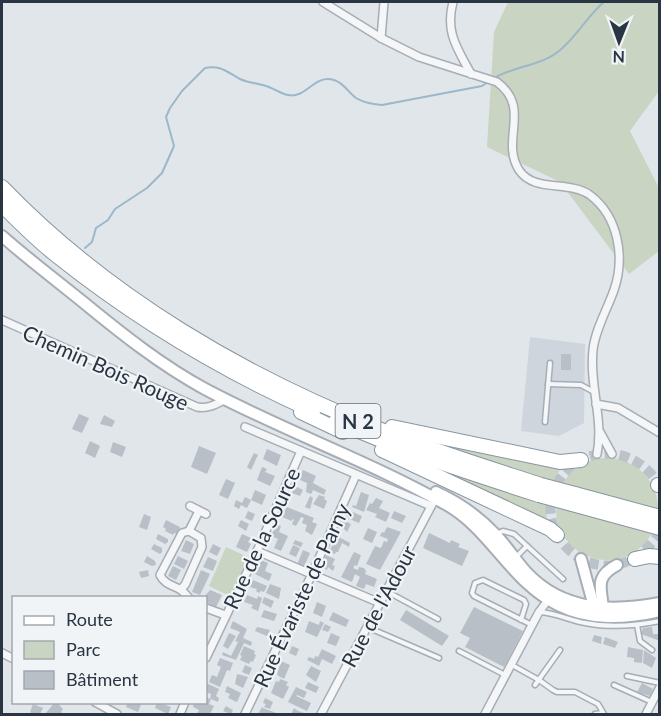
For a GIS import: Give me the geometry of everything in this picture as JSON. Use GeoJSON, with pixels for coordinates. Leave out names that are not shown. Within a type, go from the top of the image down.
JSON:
{"type":"FeatureCollection","features":[{"type":"Feature","properties":{"kind":"highway","name":"N 2"},"geometry":{"type":"LineString","coordinates":[[2,187],[68,248],[108,279],[185,333],[231,360],[332,410],[540,490]]}},
{"type":"Feature","properties":{"kind":"highway","name":"N 2"},"geometry":{"type":"LineString","coordinates":[[2,205],[54,254],[137,315],[176,340],[261,387],[381,441],[540,490],[642,518],[660,528]]}},
{"type":"Feature","properties":{"kind":"highway"},"geometry":{"type":"LineString","coordinates":[[185,333],[314,396],[393,427],[560,462],[581,460]]}},
{"type":"Feature","properties":{"kind":"highway"},"geometry":{"type":"LineString","coordinates":[[261,387],[280,402],[540,524],[557,535]]}},
{"type":"Feature","properties":{"kind":"highway","name":"N 2"},"geometry":{"type":"LineString","coordinates":[[642,518],[660,517]]}},
{"type":"Feature","properties":{"kind":"highway"},"geometry":{"type":"LineString","coordinates":[[635,559],[660,556]]}},
{"type":"Feature","properties":{"kind":"main road"},"geometry":{"type":"LineString","coordinates":[[2,236],[130,341],[177,372],[226,399],[324,444],[464,516],[488,533],[529,585],[557,604],[628,617],[660,611]]}},
{"type":"Feature","properties":{"kind":"main road"},"geometry":{"type":"LineString","coordinates":[[324,444],[376,464],[453,499],[488,533],[507,556],[515,559],[542,586],[557,604]]}},
{"type":"Feature","properties":{"kind":"main road"},"geometry":{"type":"LineString","coordinates":[[581,560],[599,612]]}},
{"type":"Feature","properties":{"kind":"main road"},"geometry":{"type":"LineString","coordinates":[[599,612],[602,576],[607,570],[617,565]]}},
{"type":"Feature","properties":{"kind":"main road"},"geometry":{"type":"LineString","coordinates":[[557,604],[579,596],[586,589],[587,580]]}},
{"type":"Feature","properties":{"kind":"main road"},"geometry":{"type":"LineString","coordinates":[[602,594],[614,605],[640,607]]}},
{"type":"Feature","properties":{"kind":"main road"},"geometry":{"type":"LineString","coordinates":[[557,604],[573,602],[599,612],[660,603]]}},
{"type":"Feature","properties":{"kind":"street"},"geometry":{"type":"LineString","coordinates":[[323,2],[381,38],[419,57],[485,78],[510,93],[515,109],[514,157],[522,173],[532,181],[570,187],[589,195],[604,210],[615,229],[620,270],[593,347],[600,432],[597,454]]}},
{"type":"Feature","properties":{"kind":"street"},"geometry":{"type":"LineString","coordinates":[[381,38],[384,2]]}},
{"type":"Feature","properties":{"kind":"street"},"geometry":{"type":"LineString","coordinates":[[453,2],[450,27],[453,40],[471,74]]}},
{"type":"Feature","properties":{"kind":"street","name":"Chemin Bois Rouge"},"geometry":{"type":"LineString","coordinates":[[2,320],[197,407],[211,407],[226,399]]}},
{"type":"Feature","properties":{"kind":"street"},"geometry":{"type":"LineString","coordinates":[[596,404],[618,408],[660,433]]}},
{"type":"Feature","properties":{"kind":"street"},"geometry":{"type":"LineString","coordinates":[[245,428],[356,475],[433,502]]}},
{"type":"Feature","properties":{"kind":"street"},"geometry":{"type":"LineString","coordinates":[[600,432],[612,454]]}},
{"type":"Feature","properties":{"kind":"street","name":"Rue de la Source"},"geometry":{"type":"LineString","coordinates":[[207,656],[302,451]]}},
{"type":"Feature","properties":{"kind":"street","name":"Rue Évariste de Parny"},"geometry":{"type":"LineString","coordinates":[[245,714],[356,475]]}},
{"type":"Feature","properties":{"kind":"street","name":"Rue de l'Adour"},"geometry":{"type":"LineString","coordinates":[[321,714],[433,502]]}},
{"type":"Feature","properties":{"kind":"street"},"geometry":{"type":"LineString","coordinates":[[190,506],[206,514]]}},
{"type":"Feature","properties":{"kind":"street"},"geometry":{"type":"LineString","coordinates":[[189,531],[199,511]]}},
{"type":"Feature","properties":{"kind":"street"},"geometry":{"type":"LineString","coordinates":[[181,589],[186,585],[202,547],[201,538],[189,531],[182,533],[160,572],[164,581],[174,588],[181,589],[188,596]]}},
{"type":"Feature","properties":{"kind":"street"},"geometry":{"type":"LineString","coordinates":[[257,552],[380,603]]}},
{"type":"Feature","properties":{"kind":"street"},"geometry":{"type":"LineString","coordinates":[[485,714],[539,612],[557,604]]}},
{"type":"Feature","properties":{"kind":"street"},"geometry":{"type":"LineString","coordinates":[[207,608],[225,615]]}},
{"type":"Feature","properties":{"kind":"street"},"geometry":{"type":"LineString","coordinates":[[646,714],[656,699],[660,685]]}},
{"type":"Feature","properties":{"kind":"street"},"geometry":{"type":"LineString","coordinates":[[99,704],[117,714]]}},
{"type":"Feature","properties":{"kind":"lane"},"geometry":{"type":"LineString","coordinates":[[545,422],[550,363]]}},
{"type":"Feature","properties":{"kind":"lane"},"geometry":{"type":"LineString","coordinates":[[548,384],[580,385],[595,393]]}},
{"type":"Feature","properties":{"kind":"lane"},"geometry":{"type":"LineString","coordinates":[[488,533],[509,532],[563,579]]}},
{"type":"Feature","properties":{"kind":"lane"},"geometry":{"type":"LineString","coordinates":[[515,559],[527,546]]}},
{"type":"Feature","properties":{"kind":"lane"},"geometry":{"type":"LineString","coordinates":[[521,620],[526,604],[524,600],[483,580],[475,583],[472,593],[474,596],[521,620],[532,625]]}},
{"type":"Feature","properties":{"kind":"lane"},"geometry":{"type":"LineString","coordinates":[[386,591],[438,618]]}},
{"type":"Feature","properties":{"kind":"lane"},"geometry":{"type":"LineString","coordinates":[[539,612],[557,604],[573,620],[602,626],[660,621]]}},
{"type":"Feature","properties":{"kind":"lane"},"geometry":{"type":"LineString","coordinates":[[637,624],[640,641],[652,651]]}},
{"type":"Feature","properties":{"kind":"lane"},"geometry":{"type":"LineString","coordinates":[[367,627],[439,658]]}},
{"type":"Feature","properties":{"kind":"lane"},"geometry":{"type":"LineString","coordinates":[[536,685],[560,650]]}},
{"type":"Feature","properties":{"kind":"lane"},"geometry":{"type":"LineString","coordinates":[[459,651],[506,675]]}},
{"type":"Feature","properties":{"kind":"lane"},"geometry":{"type":"LineString","coordinates":[[512,665],[557,692],[575,692],[597,704],[603,714]]}},
{"type":"Feature","properties":{"kind":"lane"},"geometry":{"type":"LineString","coordinates":[[627,676],[660,685]]}},
{"type":"Feature","properties":{"kind":"lane"},"geometry":{"type":"LineString","coordinates":[[614,685],[656,699]]}},
{"type":"Feature","properties":{"kind":"lane"},"geometry":{"type":"LineString","coordinates":[[595,714],[603,714]]}},
{"type":"Feature","properties":{"kind":"shaded area"},"geometry":{"type":"Polygon","coordinates":[[[530,337],[585,344],[584,423],[559,436],[521,431],[530,337]]]}},
{"type":"Feature","properties":{"kind":"green space"},"geometry":{"type":"Polygon","coordinates":[[[508,2],[659,2],[659,91],[630,131],[659,188],[659,251],[629,274],[560,182],[487,147],[494,32],[508,2]]]}},
{"type":"Feature","properties":{"kind":"green space"},"geometry":{"type":"Polygon","coordinates":[[[409,434],[563,465],[549,492],[547,521],[415,461],[472,458],[409,434]]]}},
{"type":"Feature","properties":{"kind":"green space"},"geometry":{"type":"Polygon","coordinates":[[[607,458],[626,462],[643,473],[654,490],[658,509],[654,528],[643,545],[626,556],[607,560],[588,556],[571,545],[560,528],[556,509],[560,490],[571,473],[588,462],[607,458]]]}},
{"type":"Feature","properties":{"kind":"green space"},"geometry":{"type":"Polygon","coordinates":[[[226,547],[248,557],[230,596],[209,586],[226,547]]]}},
{"type":"Feature","properties":{"kind":"building"},"geometry":{"type":"Polygon","coordinates":[[[561,354],[571,354],[571,370],[561,370],[561,354]]]}},
{"type":"Feature","properties":{"kind":"building"},"geometry":{"type":"Polygon","coordinates":[[[79,414],[89,418],[82,433],[72,429],[79,414]]]}},
{"type":"Feature","properties":{"kind":"building"},"geometry":{"type":"Polygon","coordinates":[[[104,415],[115,421],[112,427],[100,424],[104,415]]]}},
{"type":"Feature","properties":{"kind":"building"},"geometry":{"type":"Polygon","coordinates":[[[90,441],[100,446],[95,458],[85,453],[90,441]]]}},
{"type":"Feature","properties":{"kind":"building"},"geometry":{"type":"Polygon","coordinates":[[[113,442],[126,447],[122,457],[110,452],[113,442]]]}},
{"type":"Feature","properties":{"kind":"building"},"geometry":{"type":"Polygon","coordinates":[[[199,446],[216,453],[207,474],[191,467],[199,446]]]}},
{"type":"Feature","properties":{"kind":"building"},"geometry":{"type":"Polygon","coordinates":[[[267,449],[281,455],[277,466],[263,459],[267,449]]]}},
{"type":"Feature","properties":{"kind":"building"},"geometry":{"type":"Polygon","coordinates":[[[254,453],[258,455],[251,470],[247,467],[254,453]]]}},
{"type":"Feature","properties":{"kind":"building"},"geometry":{"type":"Polygon","coordinates":[[[262,467],[267,469],[265,472],[275,476],[270,486],[257,480],[262,467]]]}},
{"type":"Feature","properties":{"kind":"building"},"geometry":{"type":"Polygon","coordinates":[[[303,470],[316,476],[313,483],[326,490],[324,495],[313,490],[311,494],[306,492],[307,483],[298,479],[303,470]]]}},
{"type":"Feature","properties":{"kind":"building"},"geometry":{"type":"Polygon","coordinates":[[[226,479],[235,483],[228,499],[219,495],[226,479]]]}},
{"type":"Feature","properties":{"kind":"building"},"geometry":{"type":"Polygon","coordinates":[[[295,486],[303,490],[300,496],[292,493],[295,486]]]}},
{"type":"Feature","properties":{"kind":"building"},"geometry":{"type":"Polygon","coordinates":[[[255,490],[266,495],[262,505],[251,500],[255,490]]]}},
{"type":"Feature","properties":{"kind":"building"},"geometry":{"type":"Polygon","coordinates":[[[361,492],[369,495],[364,512],[352,507],[356,506],[361,492]]]}},
{"type":"Feature","properties":{"kind":"building"},"geometry":{"type":"Polygon","coordinates":[[[319,495],[325,497],[327,501],[324,509],[313,504],[319,495]]]}},
{"type":"Feature","properties":{"kind":"building"},"geometry":{"type":"Polygon","coordinates":[[[310,496],[313,498],[310,509],[305,507],[310,496]]]}},
{"type":"Feature","properties":{"kind":"building"},"geometry":{"type":"Polygon","coordinates":[[[245,497],[251,500],[247,508],[241,505],[239,509],[234,506],[236,500],[242,503],[245,497]]]}},
{"type":"Feature","properties":{"kind":"building"},"geometry":{"type":"Polygon","coordinates":[[[376,498],[383,501],[379,508],[390,513],[386,522],[375,517],[377,514],[366,510],[376,498]]]}},
{"type":"Feature","properties":{"kind":"building"},"geometry":{"type":"Polygon","coordinates":[[[287,507],[314,518],[312,522],[317,524],[312,535],[305,531],[307,525],[302,523],[304,518],[301,517],[296,526],[292,524],[294,520],[282,517],[281,511],[287,507]]]}},
{"type":"Feature","properties":{"kind":"building"},"geometry":{"type":"Polygon","coordinates":[[[348,510],[362,516],[359,523],[345,517],[348,510]]]}},
{"type":"Feature","properties":{"kind":"building"},"geometry":{"type":"Polygon","coordinates":[[[248,511],[255,514],[252,521],[245,518],[248,511]]]}},
{"type":"Feature","properties":{"kind":"building"},"geometry":{"type":"Polygon","coordinates":[[[394,511],[406,516],[402,523],[391,518],[394,511]]]}},
{"type":"Feature","properties":{"kind":"building"},"geometry":{"type":"Polygon","coordinates":[[[144,514],[151,517],[147,530],[139,527],[144,514]]]}},
{"type":"Feature","properties":{"kind":"building"},"geometry":{"type":"Polygon","coordinates":[[[341,519],[351,524],[347,532],[341,526],[341,519]]]}},
{"type":"Feature","properties":{"kind":"building"},"geometry":{"type":"Polygon","coordinates":[[[166,520],[180,527],[177,534],[173,535],[165,531],[163,527],[166,520]]]}},
{"type":"Feature","properties":{"kind":"building"},"geometry":{"type":"Polygon","coordinates":[[[241,520],[249,524],[246,531],[238,526],[241,520]]]}},
{"type":"Feature","properties":{"kind":"building"},"geometry":{"type":"Polygon","coordinates":[[[271,522],[281,526],[279,532],[288,536],[281,551],[274,548],[278,539],[271,536],[274,530],[269,527],[271,522]]]}},
{"type":"Feature","properties":{"kind":"building"},"geometry":{"type":"Polygon","coordinates":[[[387,527],[401,532],[380,570],[366,564],[375,546],[381,548],[384,541],[387,542],[388,539],[380,536],[387,527]]]}},
{"type":"Feature","properties":{"kind":"building"},"geometry":{"type":"Polygon","coordinates":[[[368,528],[377,532],[372,543],[363,539],[368,528]]]}},
{"type":"Feature","properties":{"kind":"building"},"geometry":{"type":"Polygon","coordinates":[[[429,533],[450,543],[451,540],[460,544],[458,547],[469,551],[462,566],[423,548],[429,533]]]}},
{"type":"Feature","properties":{"kind":"building"},"geometry":{"type":"Polygon","coordinates":[[[158,534],[168,539],[168,542],[165,544],[156,539],[158,534]]]}},
{"type":"Feature","properties":{"kind":"building"},"geometry":{"type":"Polygon","coordinates":[[[242,534],[251,538],[247,552],[236,547],[242,534]]]}},
{"type":"Feature","properties":{"kind":"building"},"geometry":{"type":"Polygon","coordinates":[[[339,537],[350,543],[349,547],[342,543],[338,552],[335,554],[329,552],[335,540],[339,537]]]}},
{"type":"Feature","properties":{"kind":"building"},"geometry":{"type":"Polygon","coordinates":[[[186,540],[194,544],[190,554],[181,551],[186,540]]]}},
{"type":"Feature","properties":{"kind":"building"},"geometry":{"type":"Polygon","coordinates":[[[295,540],[303,543],[301,547],[293,544],[295,540]]]}},
{"type":"Feature","properties":{"kind":"building"},"geometry":{"type":"Polygon","coordinates":[[[154,544],[162,548],[160,554],[151,549],[154,544]]]}},
{"type":"Feature","properties":{"kind":"building"},"geometry":{"type":"Polygon","coordinates":[[[213,544],[221,548],[217,556],[209,552],[213,544]]]}},
{"type":"Feature","properties":{"kind":"building"},"geometry":{"type":"Polygon","coordinates":[[[293,545],[300,548],[296,557],[289,554],[293,545]]]}},
{"type":"Feature","properties":{"kind":"building"},"geometry":{"type":"Polygon","coordinates":[[[303,550],[310,553],[303,569],[296,567],[303,550]]]}},
{"type":"Feature","properties":{"kind":"building"},"geometry":{"type":"Polygon","coordinates":[[[354,552],[361,555],[357,566],[353,568],[358,570],[359,567],[364,568],[365,574],[377,579],[374,587],[366,584],[364,589],[356,586],[360,577],[355,574],[352,582],[341,577],[354,552]]]}},
{"type":"Feature","properties":{"kind":"building"},"geometry":{"type":"Polygon","coordinates":[[[326,555],[335,559],[332,565],[335,566],[333,571],[328,567],[327,570],[321,567],[326,555]]]}},
{"type":"Feature","properties":{"kind":"building"},"geometry":{"type":"Polygon","coordinates":[[[147,556],[155,561],[156,565],[152,566],[144,562],[147,556]]]}},
{"type":"Feature","properties":{"kind":"building"},"geometry":{"type":"Polygon","coordinates":[[[178,556],[188,561],[184,569],[174,564],[178,556]]]}},
{"type":"Feature","properties":{"kind":"building"},"geometry":{"type":"Polygon","coordinates":[[[208,557],[217,561],[213,571],[203,567],[208,557]]]}},
{"type":"Feature","properties":{"kind":"building"},"geometry":{"type":"Polygon","coordinates":[[[261,560],[268,563],[265,571],[272,574],[269,581],[255,574],[261,560]]]}},
{"type":"Feature","properties":{"kind":"building"},"geometry":{"type":"Polygon","coordinates":[[[173,566],[181,570],[176,580],[168,576],[173,566]]]}},
{"type":"Feature","properties":{"kind":"building"},"geometry":{"type":"Polygon","coordinates":[[[148,570],[149,576],[141,578],[139,572],[148,570]]]}},
{"type":"Feature","properties":{"kind":"building"},"geometry":{"type":"Polygon","coordinates":[[[201,570],[210,574],[200,595],[192,592],[201,570]]]}},
{"type":"Feature","properties":{"kind":"building"},"geometry":{"type":"Polygon","coordinates":[[[253,580],[267,586],[264,592],[259,593],[257,589],[250,587],[253,580]]]}},
{"type":"Feature","properties":{"kind":"building"},"geometry":{"type":"Polygon","coordinates":[[[270,584],[281,588],[279,599],[266,593],[270,584]]]}},
{"type":"Feature","properties":{"kind":"building"},"geometry":{"type":"Polygon","coordinates":[[[210,590],[222,595],[216,607],[207,602],[207,596],[205,596],[210,590]]]}},
{"type":"Feature","properties":{"kind":"building"},"geometry":{"type":"Polygon","coordinates":[[[247,595],[257,599],[258,596],[262,598],[258,611],[251,608],[253,605],[244,602],[247,595]]]}},
{"type":"Feature","properties":{"kind":"building"},"geometry":{"type":"Polygon","coordinates":[[[264,597],[274,601],[271,608],[262,603],[264,597]]]}},
{"type":"Feature","properties":{"kind":"building"},"geometry":{"type":"Polygon","coordinates":[[[317,602],[326,606],[322,617],[313,613],[317,602]]]}},
{"type":"Feature","properties":{"kind":"building"},"geometry":{"type":"Polygon","coordinates":[[[474,607],[523,631],[504,667],[465,647],[470,638],[460,633],[474,607]]]}},
{"type":"Feature","properties":{"kind":"building"},"geometry":{"type":"Polygon","coordinates":[[[264,610],[277,614],[274,621],[261,617],[264,610]]]}},
{"type":"Feature","properties":{"kind":"building"},"geometry":{"type":"Polygon","coordinates":[[[406,610],[449,636],[442,646],[400,620],[406,610]]]}},
{"type":"Feature","properties":{"kind":"building"},"geometry":{"type":"Polygon","coordinates":[[[333,612],[349,620],[346,627],[329,620],[333,612]]]}},
{"type":"Feature","properties":{"kind":"building"},"geometry":{"type":"Polygon","coordinates":[[[233,621],[247,629],[243,638],[252,642],[251,646],[244,643],[236,660],[222,655],[223,652],[231,656],[238,642],[235,641],[240,632],[230,628],[233,621]]]}},
{"type":"Feature","properties":{"kind":"building"},"geometry":{"type":"Polygon","coordinates":[[[309,621],[319,625],[320,621],[324,623],[317,637],[305,632],[309,621]]]}},
{"type":"Feature","properties":{"kind":"building"},"geometry":{"type":"Polygon","coordinates":[[[325,624],[331,627],[328,632],[322,630],[325,624]]]}},
{"type":"Feature","properties":{"kind":"building"},"geometry":{"type":"Polygon","coordinates":[[[257,627],[270,630],[267,636],[255,631],[257,627]]]}},
{"type":"Feature","properties":{"kind":"building"},"geometry":{"type":"Polygon","coordinates":[[[652,627],[653,634],[660,634],[660,641],[641,634],[643,628],[652,627]]]}},
{"type":"Feature","properties":{"kind":"building"},"geometry":{"type":"Polygon","coordinates":[[[229,633],[236,636],[228,649],[223,646],[229,633]]]}},
{"type":"Feature","properties":{"kind":"building"},"geometry":{"type":"Polygon","coordinates":[[[331,633],[340,637],[336,646],[327,643],[331,633]]]}},
{"type":"Feature","properties":{"kind":"building"},"geometry":{"type":"Polygon","coordinates":[[[594,635],[602,637],[601,644],[592,641],[594,635]]]}},
{"type":"Feature","properties":{"kind":"building"},"geometry":{"type":"Polygon","coordinates":[[[605,637],[618,642],[615,648],[603,644],[605,637]]]}},
{"type":"Feature","properties":{"kind":"building"},"geometry":{"type":"Polygon","coordinates":[[[244,646],[255,651],[253,662],[249,664],[240,660],[244,646]]]}},
{"type":"Feature","properties":{"kind":"building"},"geometry":{"type":"Polygon","coordinates":[[[292,646],[299,649],[296,656],[289,653],[292,646]]]}},
{"type":"Feature","properties":{"kind":"building"},"geometry":{"type":"Polygon","coordinates":[[[628,647],[643,650],[642,663],[634,662],[634,658],[627,657],[628,647]]]}},
{"type":"Feature","properties":{"kind":"building"},"geometry":{"type":"Polygon","coordinates":[[[322,649],[336,656],[332,664],[322,659],[319,666],[307,660],[309,657],[314,659],[315,656],[318,657],[322,649]]]}},
{"type":"Feature","properties":{"kind":"building"},"geometry":{"type":"Polygon","coordinates":[[[644,650],[656,658],[652,668],[643,663],[644,650]]]}},
{"type":"Feature","properties":{"kind":"building"},"geometry":{"type":"Polygon","coordinates":[[[220,658],[233,663],[230,671],[227,670],[220,687],[209,682],[212,675],[217,677],[221,667],[217,665],[220,658]]]}},
{"type":"Feature","properties":{"kind":"building"},"geometry":{"type":"Polygon","coordinates":[[[281,661],[290,665],[284,679],[277,675],[281,661]]]}},
{"type":"Feature","properties":{"kind":"building"},"geometry":{"type":"Polygon","coordinates":[[[245,665],[252,668],[249,675],[242,672],[245,665]]]}},
{"type":"Feature","properties":{"kind":"building"},"geometry":{"type":"Polygon","coordinates":[[[311,666],[321,671],[316,682],[306,675],[311,666]]]}},
{"type":"Feature","properties":{"kind":"building"},"geometry":{"type":"Polygon","coordinates":[[[237,674],[248,677],[243,688],[235,684],[237,674]]]}},
{"type":"Feature","properties":{"kind":"building"},"geometry":{"type":"Polygon","coordinates":[[[280,679],[288,682],[286,685],[289,687],[283,699],[271,693],[276,681],[279,682],[280,679]]]}},
{"type":"Feature","properties":{"kind":"building"},"geometry":{"type":"Polygon","coordinates":[[[308,682],[319,687],[316,693],[305,688],[308,682]]]}},
{"type":"Feature","properties":{"kind":"building"},"geometry":{"type":"Polygon","coordinates":[[[207,683],[219,689],[216,696],[219,698],[218,702],[211,699],[209,704],[214,706],[210,714],[197,714],[199,710],[193,707],[194,704],[207,704],[207,698],[210,699],[211,694],[207,692],[207,683]]]}},
{"type":"Feature","properties":{"kind":"building"},"geometry":{"type":"Polygon","coordinates":[[[642,683],[653,689],[650,696],[637,692],[642,683]]]}},
{"type":"Feature","properties":{"kind":"building"},"geometry":{"type":"Polygon","coordinates":[[[227,686],[241,693],[237,702],[228,698],[230,694],[225,692],[227,686]]]}},
{"type":"Feature","properties":{"kind":"building"},"geometry":{"type":"Polygon","coordinates":[[[296,687],[307,692],[304,698],[296,696],[311,703],[307,711],[288,702],[296,687]]]}},
{"type":"Feature","properties":{"kind":"building"},"geometry":{"type":"Polygon","coordinates":[[[265,698],[273,702],[270,709],[264,707],[265,698]]]}},
{"type":"Feature","properties":{"kind":"building"},"geometry":{"type":"Polygon","coordinates":[[[33,704],[43,708],[40,714],[30,712],[33,704]]]}},
{"type":"Feature","properties":{"kind":"building"},"geometry":{"type":"Polygon","coordinates":[[[53,704],[60,704],[63,709],[61,712],[64,714],[45,714],[53,704]]]}},
{"type":"Feature","properties":{"kind":"building"},"geometry":{"type":"Polygon","coordinates":[[[127,704],[141,704],[138,712],[126,707],[127,704]]]}},
{"type":"Feature","properties":{"kind":"building"},"geometry":{"type":"Polygon","coordinates":[[[156,704],[171,707],[168,714],[155,708],[156,704]]]}},
{"type":"Feature","properties":{"kind":"building"},"geometry":{"type":"Polygon","coordinates":[[[226,706],[233,710],[231,714],[223,711],[226,706]]]}},
{"type":"Feature","properties":{"kind":"building"},"geometry":{"type":"Polygon","coordinates":[[[263,708],[279,714],[258,714],[263,708]]]}},
{"type":"Feature","properties":{"kind":"building"},"geometry":{"type":"Polygon","coordinates":[[[294,708],[298,711],[307,714],[291,714],[294,708]]]}},
{"type":"Feature","properties":{"kind":"waterway"},"geometry":{"type":"LineString","coordinates":[[494,78],[552,56],[577,33],[604,2]]}},
{"type":"Feature","properties":{"kind":"waterway"},"geometry":{"type":"LineString","coordinates":[[85,248],[92,242],[96,228],[108,220],[115,209],[147,188],[162,173],[174,146],[166,117],[182,91],[205,68],[220,68],[243,80],[288,95],[300,94],[321,80],[334,80],[341,83],[359,100],[382,105],[482,86],[489,81]]}},
{"type":"Feature","properties":{"kind":"tunnel"},"geometry":{"type":"LineString","coordinates":[[660,489],[648,470],[636,461],[615,454],[596,455],[584,458],[568,469],[553,492],[551,515],[558,536],[572,553],[592,563],[615,565],[638,555],[660,532]]}}]}
